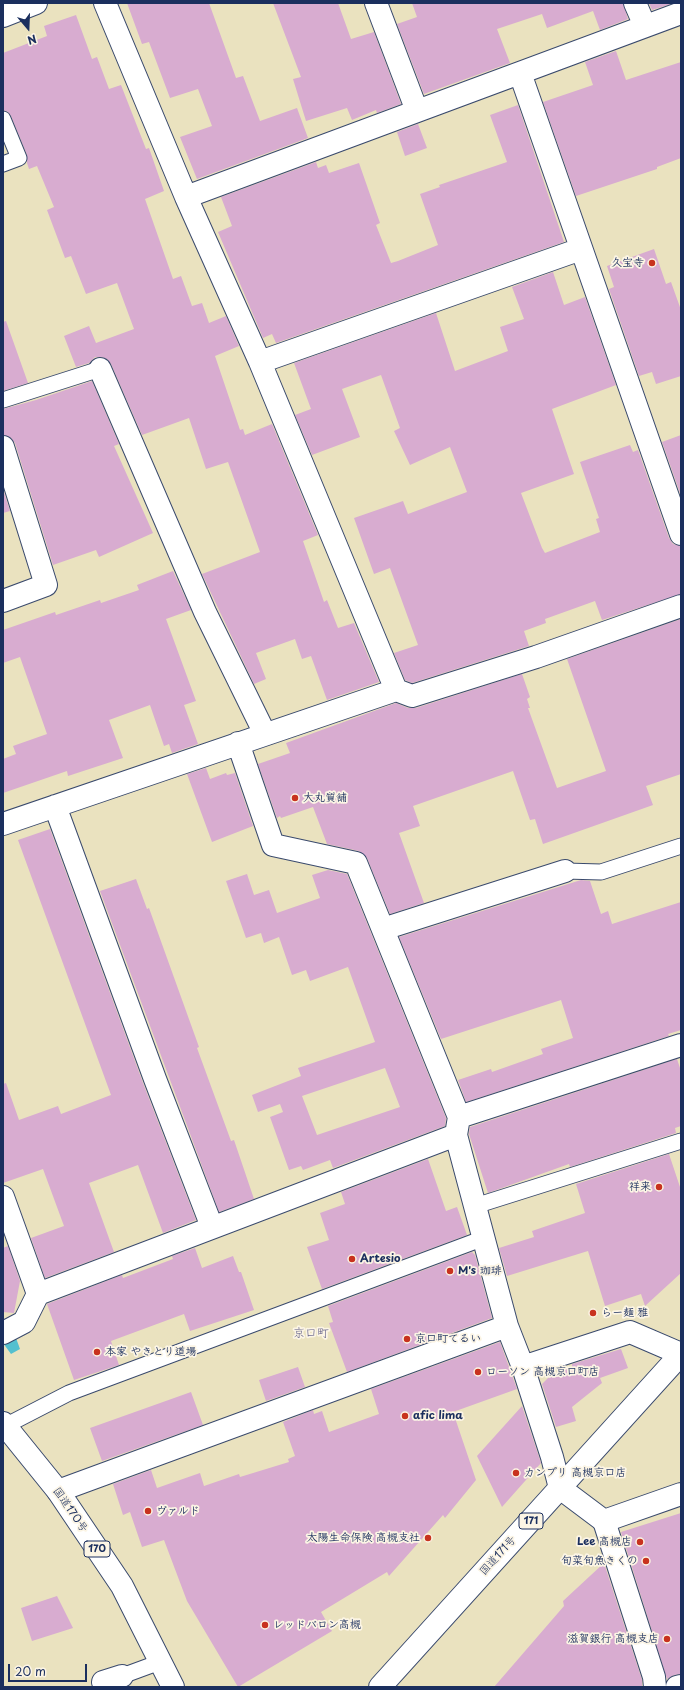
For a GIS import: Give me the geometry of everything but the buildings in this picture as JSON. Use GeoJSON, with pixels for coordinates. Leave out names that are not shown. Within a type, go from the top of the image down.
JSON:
{"type":"FeatureCollection","features":[{"type":"Feature","properties":{"kind":"main road"},"geometry":{"type":"LineString","coordinates":[[3,16],[36,3]]}},
{"type":"Feature","properties":{"kind":"main road"},"geometry":{"type":"LineString","coordinates":[[105,3],[186,197],[260,362],[396,690]]}},
{"type":"Feature","properties":{"kind":"main road"},"geometry":{"type":"LineString","coordinates":[[376,3],[417,111]]}},
{"type":"Feature","properties":{"kind":"main road"},"geometry":{"type":"LineString","coordinates":[[635,3],[645,26]]}},
{"type":"Feature","properties":{"kind":"main road"},"geometry":{"type":"LineString","coordinates":[[186,197],[645,26],[681,14]]}},
{"type":"Feature","properties":{"kind":"main road"},"geometry":{"type":"LineString","coordinates":[[520,73],[681,534]]}},
{"type":"Feature","properties":{"kind":"main road"},"geometry":{"type":"LineString","coordinates":[[260,362],[581,249]]}},
{"type":"Feature","properties":{"kind":"main road"},"geometry":{"type":"LineString","coordinates":[[100,369],[205,612],[265,734]]}},
{"type":"Feature","properties":{"kind":"main road"},"geometry":{"type":"LineString","coordinates":[[3,447],[46,585],[3,601]]}},
{"type":"Feature","properties":{"kind":"main road"},"geometry":{"type":"LineString","coordinates":[[3,824],[396,690],[412,696],[536,657],[681,606]]}},
{"type":"Feature","properties":{"kind":"main road"},"geometry":{"type":"LineString","coordinates":[[238,743],[273,845],[356,864],[383,929],[457,1126],[475,1206],[507,1326],[523,1367],[552,1457],[560,1488],[604,1521],[656,1687]]}},
{"type":"Feature","properties":{"kind":"main road"},"geometry":{"type":"LineString","coordinates":[[55,806],[141,1042],[212,1227]]}},
{"type":"Feature","properties":{"kind":"main road"},"geometry":{"type":"LineString","coordinates":[[383,929],[565,871]]}},
{"type":"Feature","properties":{"kind":"main road"},"geometry":{"type":"LineString","coordinates":[[8,1331],[24,1322],[38,1294],[212,1227],[457,1126],[681,1045]]}},
{"type":"Feature","properties":{"kind":"main road"},"geometry":{"type":"LineString","coordinates":[[3,1197],[38,1294]]}},
{"type":"Feature","properties":{"kind":"main road"},"geometry":{"type":"LineString","coordinates":[[58,1491],[507,1326]]}},
{"type":"Feature","properties":{"kind":"main road"},"geometry":{"type":"LineString","coordinates":[[523,1367],[630,1332],[681,1354]]}},
{"type":"Feature","properties":{"kind":"main road","name":"国道171号"},"geometry":{"type":"LineString","coordinates":[[380,1687],[681,1354]]}},
{"type":"Feature","properties":{"kind":"main road","name":"国道170号"},"geometry":{"type":"LineString","coordinates":[[4,1424],[58,1491],[122,1586],[173,1687]]}},
{"type":"Feature","properties":{"kind":"main road"},"geometry":{"type":"LineString","coordinates":[[604,1521],[681,1494]]}},
{"type":"Feature","properties":{"kind":"main road"},"geometry":{"type":"LineString","coordinates":[[677,1687],[681,1686]]}},
{"type":"Feature","properties":{"kind":"lane"},"geometry":{"type":"LineString","coordinates":[[3,119],[19,158],[3,164]]}},
{"type":"Feature","properties":{"kind":"lane"},"geometry":{"type":"LineString","coordinates":[[3,400],[100,369]]}},
{"type":"Feature","properties":{"kind":"lane"},"geometry":{"type":"LineString","coordinates":[[565,871],[600,872],[681,846]]}},
{"type":"Feature","properties":{"kind":"lane"},"geometry":{"type":"LineString","coordinates":[[475,1206],[681,1141]]}},
{"type":"Feature","properties":{"kind":"lane"},"geometry":{"type":"LineString","coordinates":[[4,1424],[76,1391],[484,1238]]}},
{"type":"Feature","properties":{"kind":"lane"},"geometry":{"type":"LineString","coordinates":[[110,1681],[160,1662]]}},
{"type":"Feature","properties":{"kind":"water"},"geometry":{"type":"Polygon","coordinates":[[[3,1320],[16,1338],[20,1349],[11,1354],[3,1343],[3,1320]]]}},
{"type":"Feature","properties":{"kind":"place","name":"久宝寺"},"geometry":{"type":"Point","coordinates":[652,263]}},
{"type":"Feature","properties":{"kind":"place","name":"大丸質舗"},"geometry":{"type":"Point","coordinates":[295,798]}},
{"type":"Feature","properties":{"kind":"place","name":"祥来"},"geometry":{"type":"Point","coordinates":[659,1187]}},
{"type":"Feature","properties":{"kind":"place","name":"Artesio"},"geometry":{"type":"Point","coordinates":[352,1259]}},
{"type":"Feature","properties":{"kind":"place","name":"M's 珈琲"},"geometry":{"type":"Point","coordinates":[450,1271]}},
{"type":"Feature","properties":{"kind":"place","name":"らー麺 雅"},"geometry":{"type":"Point","coordinates":[593,1313]}},
{"type":"Feature","properties":{"kind":"place","name":"京口町てるい"},"geometry":{"type":"Point","coordinates":[407,1339]}},
{"type":"Feature","properties":{"kind":"place","name":"本家 やきとり道場"},"geometry":{"type":"Point","coordinates":[97,1352]}},
{"type":"Feature","properties":{"kind":"place","name":"ローソン 高槻京口町店"},"geometry":{"type":"Point","coordinates":[478,1372]}},
{"type":"Feature","properties":{"kind":"place","name":"afic lima"},"geometry":{"type":"Point","coordinates":[405,1416]}},
{"type":"Feature","properties":{"kind":"place","name":"カンプリ 高槻京口店"},"geometry":{"type":"Point","coordinates":[516,1473]}},
{"type":"Feature","properties":{"kind":"place","name":"ヴァルド"},"geometry":{"type":"Point","coordinates":[148,1511]}},
{"type":"Feature","properties":{"kind":"place","name":"太陽生命保険 高槻支社"},"geometry":{"type":"Point","coordinates":[428,1538]}},
{"type":"Feature","properties":{"kind":"place","name":"Lee 高槻店"},"geometry":{"type":"Point","coordinates":[640,1542]}},
{"type":"Feature","properties":{"kind":"place","name":"旬菜旬魚きくの"},"geometry":{"type":"Point","coordinates":[646,1561]}},
{"type":"Feature","properties":{"kind":"place","name":"レッドバロン高槻"},"geometry":{"type":"Point","coordinates":[265,1625]}},
{"type":"Feature","properties":{"kind":"place","name":"滋賀銀行 高槻支店"},"geometry":{"type":"Point","coordinates":[667,1639]}},
{"type":"Feature","properties":{"kind":"district","name":"京口町"},"geometry":{"type":"Point","coordinates":[311,1334]}}]}
